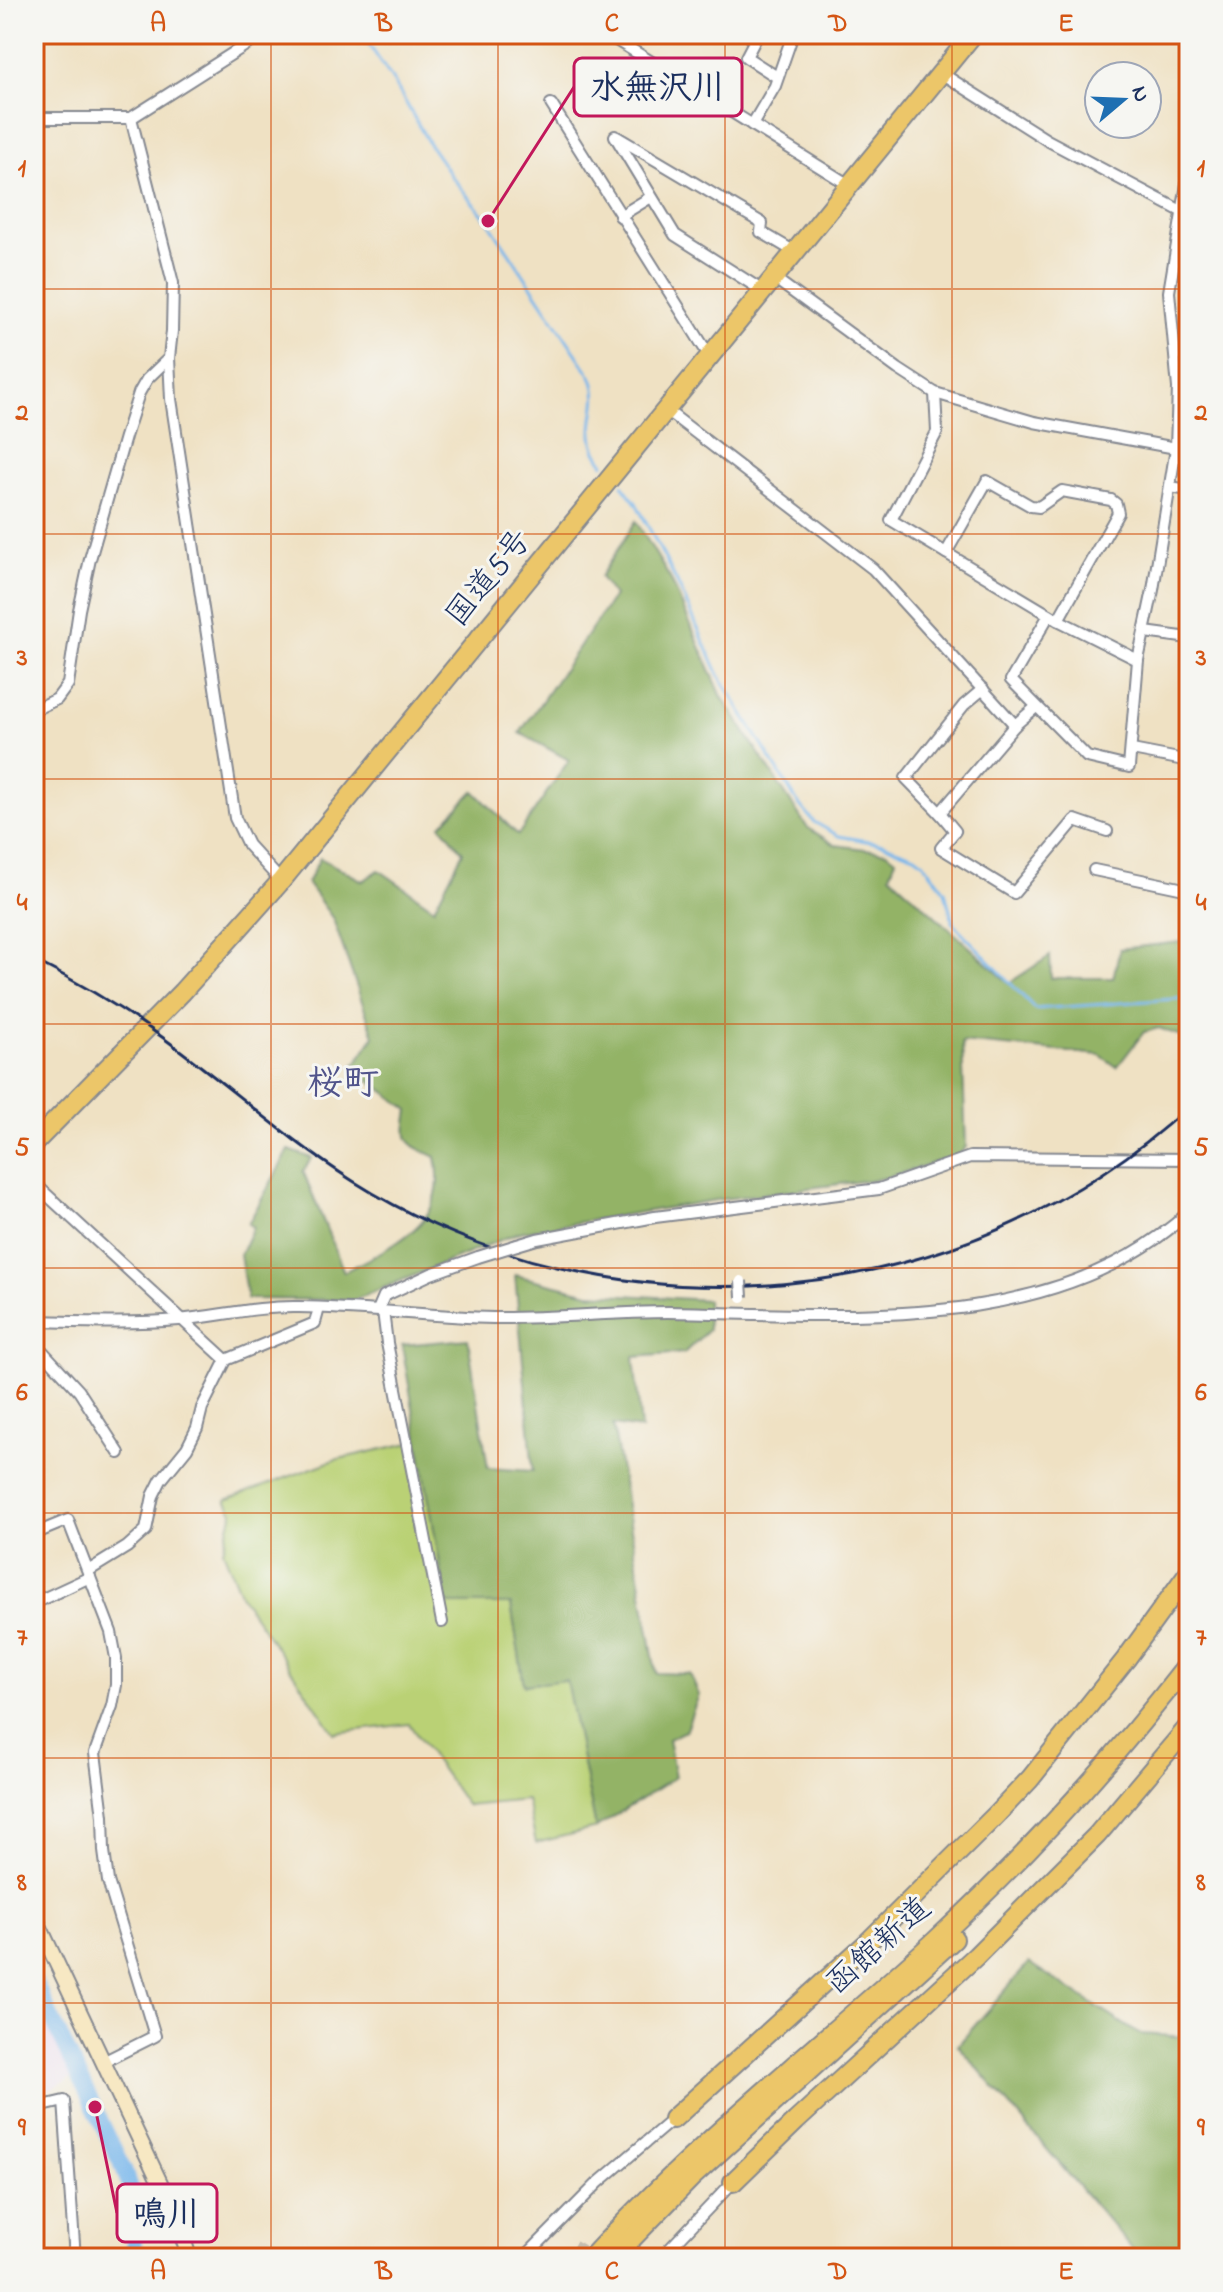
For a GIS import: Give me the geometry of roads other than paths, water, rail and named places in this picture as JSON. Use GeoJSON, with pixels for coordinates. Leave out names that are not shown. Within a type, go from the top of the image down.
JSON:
{"type":"FeatureCollection","features":[{"type":"Feature","properties":{"kind":"highway","name":"国道5号"},"geometry":{"type":"LineString","coordinates":[[34,1143],[182,992],[281,881],[973,34]]}},
{"type":"Feature","properties":{"kind":"highway","name":"函館新道"},"geometry":{"type":"LineString","coordinates":[[673,2119],[866,1944],[1030,1779],[1189,1572]]}},
{"type":"Feature","properties":{"kind":"highway","name":"函館新道"},"geometry":{"type":"LineString","coordinates":[[591,2258],[730,2120],[934,1942],[990,1888],[1092,1779],[1189,1663]]}},
{"type":"Feature","properties":{"kind":"highway","name":"函館新道"},"geometry":{"type":"LineString","coordinates":[[613,2258],[692,2177],[998,1897],[1098,1791],[1189,1679]]}},
{"type":"Feature","properties":{"kind":"highway"},"geometry":{"type":"LineString","coordinates":[[733,2182],[976,1956],[1097,1835],[1189,1726]]}},
{"type":"Feature","properties":{"kind":"street"},"geometry":{"type":"LineString","coordinates":[[34,118],[131,118],[263,34]]}},
{"type":"Feature","properties":{"kind":"street"},"geometry":{"type":"LineString","coordinates":[[758,34],[746,57],[777,77]]}},
{"type":"Feature","properties":{"kind":"street"},"geometry":{"type":"LineString","coordinates":[[752,125],[775,86],[793,34]]}},
{"type":"Feature","properties":{"kind":"street"},"geometry":{"type":"LineString","coordinates":[[613,38],[849,185]]}},
{"type":"Feature","properties":{"kind":"street"},"geometry":{"type":"LineString","coordinates":[[941,73],[1047,140],[1184,217]]}},
{"type":"Feature","properties":{"kind":"street"},"geometry":{"type":"LineString","coordinates":[[551,104],[710,357]]}},
{"type":"Feature","properties":{"kind":"street"},"geometry":{"type":"LineString","coordinates":[[131,118],[173,283],[169,358],[171,399],[235,818],[248,845],[281,881]]}},
{"type":"Feature","properties":{"kind":"street"},"geometry":{"type":"LineString","coordinates":[[795,252],[761,232],[762,223],[615,136],[675,235],[768,285],[935,393],[1034,422],[1176,448]]}},
{"type":"Feature","properties":{"kind":"street"},"geometry":{"type":"LineString","coordinates":[[946,553],[987,481],[1031,506],[1044,505],[1062,491],[1111,500],[1116,504],[1118,513],[1011,680],[1087,757],[1129,767],[1138,660],[1184,416],[1169,292],[1184,217],[1189,172]]}},
{"type":"Feature","properties":{"kind":"street"},"geometry":{"type":"LineString","coordinates":[[620,216],[651,197]]}},
{"type":"Feature","properties":{"kind":"street"},"geometry":{"type":"LineString","coordinates":[[34,710],[57,699],[68,684],[90,559],[125,437],[139,393],[147,379],[169,358]]}},
{"type":"Feature","properties":{"kind":"street"},"geometry":{"type":"LineString","coordinates":[[935,393],[937,432],[891,520],[1053,618],[1138,660]]}},
{"type":"Feature","properties":{"kind":"street"},"geometry":{"type":"LineString","coordinates":[[666,410],[873,569],[1015,725]]}},
{"type":"Feature","properties":{"kind":"street"},"geometry":{"type":"LineString","coordinates":[[1170,487],[1189,490]]}},
{"type":"Feature","properties":{"kind":"street"},"geometry":{"type":"LineString","coordinates":[[1145,632],[1189,638]]}},
{"type":"Feature","properties":{"kind":"street"},"geometry":{"type":"LineString","coordinates":[[983,689],[964,705],[906,778],[955,831],[941,848],[1014,893],[1075,820],[1107,831]]}},
{"type":"Feature","properties":{"kind":"street"},"geometry":{"type":"LineString","coordinates":[[940,813],[1015,725],[1036,707]]}},
{"type":"Feature","properties":{"kind":"street"},"geometry":{"type":"LineString","coordinates":[[1132,750],[1189,761]]}},
{"type":"Feature","properties":{"kind":"street"},"geometry":{"type":"LineString","coordinates":[[1094,870],[1189,890]]}},
{"type":"Feature","properties":{"kind":"street"},"geometry":{"type":"LineString","coordinates":[[442,1622],[380,1310],[384,1296],[478,1257],[537,1239],[655,1217],[879,1189],[970,1157],[1189,1159]]}},
{"type":"Feature","properties":{"kind":"street"},"geometry":{"type":"LineString","coordinates":[[34,1183],[226,1360]]}},
{"type":"Feature","properties":{"kind":"street"},"geometry":{"type":"LineString","coordinates":[[34,1321],[181,1320],[236,1310],[319,1308],[492,1318],[583,1317],[646,1312],[857,1315],[934,1312],[975,1308],[1038,1292],[1107,1268],[1151,1242],[1189,1212]]}},
{"type":"Feature","properties":{"kind":"street"},"geometry":{"type":"LineString","coordinates":[[741,1281],[742,1297]]}},
{"type":"Feature","properties":{"kind":"street"},"geometry":{"type":"LineString","coordinates":[[34,1603],[89,1574],[146,1530],[153,1496],[161,1480],[187,1448],[202,1408],[226,1360],[315,1323],[319,1308]]}},
{"type":"Feature","properties":{"kind":"street"},"geometry":{"type":"LineString","coordinates":[[34,1342],[79,1391],[119,1453]]}},
{"type":"Feature","properties":{"kind":"street"},"geometry":{"type":"LineString","coordinates":[[34,1534],[68,1520],[111,1632],[116,1658],[112,1706],[95,1753],[104,1851],[108,1881],[155,2036],[103,2062]]}},
{"type":"Feature","properties":{"kind":"street"},"geometry":{"type":"LineString","coordinates":[[34,1915],[178,2221],[189,2258]]}},
{"type":"Feature","properties":{"kind":"street"},"geometry":{"type":"LineString","coordinates":[[34,2108],[64,2101],[75,2258]]}},
{"type":"Feature","properties":{"kind":"street"},"geometry":{"type":"LineString","coordinates":[[524,2258],[598,2183],[673,2119]]}},
{"type":"Feature","properties":{"kind":"street"},"geometry":{"type":"LineString","coordinates":[[661,2258],[733,2182]]}},
{"type":"Feature","properties":{"kind":"waterway"},"geometry":{"type":"LineString","coordinates":[[362,34],[431,147],[488,221],[591,376],[596,398],[593,440],[604,464]]}},
{"type":"Feature","properties":{"kind":"waterway"},"geometry":{"type":"LineString","coordinates":[[622,485],[636,503],[677,582],[719,675],[798,803],[814,822],[839,836],[883,844],[923,862],[945,891],[953,923],[1035,1009],[1189,998]]}},
{"type":"Feature","properties":{"kind":"waterway"},"geometry":{"type":"LineString","coordinates":[[34,1981],[124,2170],[136,2206],[133,2258]]}},
{"type":"Feature","properties":{"kind":"waterway"},"geometry":{"type":"LineString","coordinates":[[34,2252],[41,2252]]}},
{"type":"Feature","properties":{"kind":"tunnel"},"geometry":{"type":"LineString","coordinates":[[574,2245],[596,2257]]}},
{"type":"Feature","properties":{"kind":"railway"},"geometry":{"type":"LineString","coordinates":[[34,960],[147,1026],[353,1181],[455,1234],[562,1268],[672,1285],[784,1284],[894,1265],[999,1229],[1099,1176],[1189,1106]]}},
{"type":"Feature","properties":{"kind":"place","name":"水無沢川"},"geometry":{"type":"Point","coordinates":[488,221]}},
{"type":"Feature","properties":{"kind":"place","name":"鳴川"},"geometry":{"type":"Point","coordinates":[95,2107]}},
{"type":"Feature","properties":{"kind":"district","name":"桜町"},"geometry":{"type":"Point","coordinates":[343,1085]}}]}
